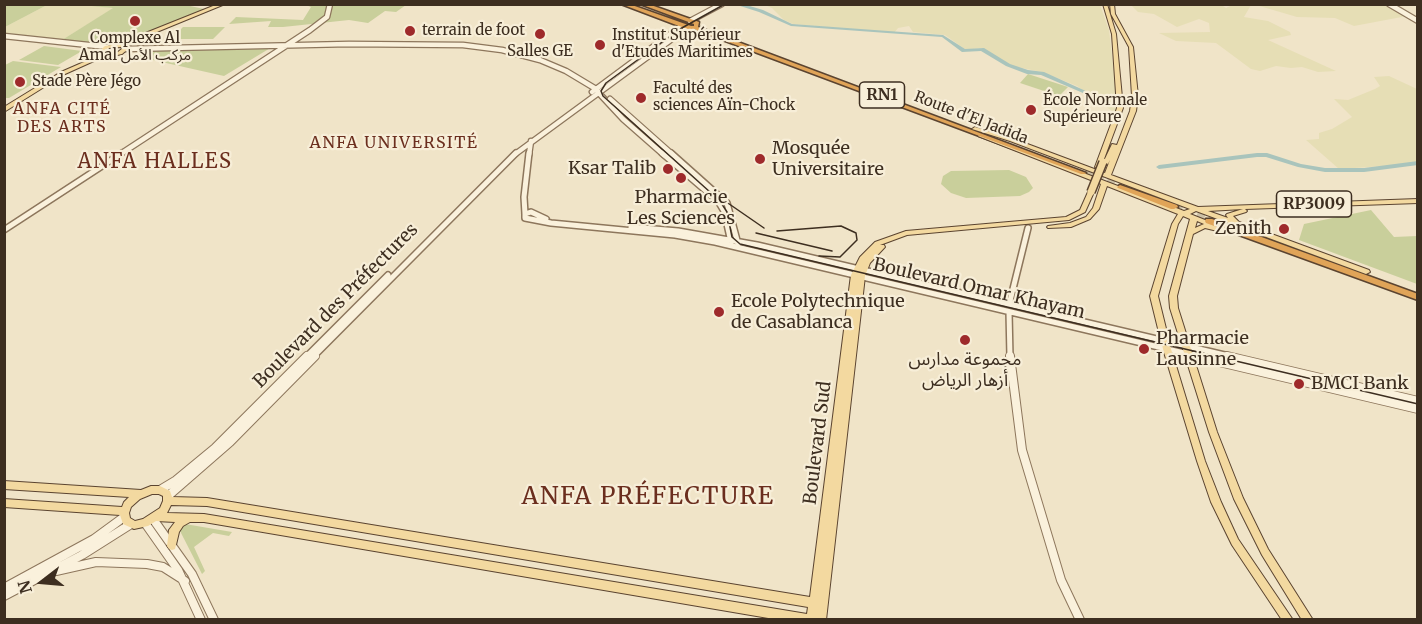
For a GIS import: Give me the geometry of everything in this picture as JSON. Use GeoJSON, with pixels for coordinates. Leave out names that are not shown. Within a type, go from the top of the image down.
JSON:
{"type":"FeatureCollection","features":[{"type":"Feature","properties":{"kind":"highway","name":"Route d'El Jadida"},"geometry":{"type":"LineString","coordinates":[[627,4],[683,25]]}},
{"type":"Feature","properties":{"kind":"highway","name":"Route d'El Jadida"},"geometry":{"type":"LineString","coordinates":[[627,4],[971,129]]}},
{"type":"Feature","properties":{"kind":"highway","name":"Route d'El Jadida"},"geometry":{"type":"LineString","coordinates":[[640,4],[683,25]]}},
{"type":"Feature","properties":{"kind":"highway","name":"Route d'El Jadida"},"geometry":{"type":"LineString","coordinates":[[640,4],[786,61]]}},
{"type":"Feature","properties":{"kind":"highway"},"geometry":{"type":"LineString","coordinates":[[683,25],[695,24]]}},
{"type":"Feature","properties":{"kind":"highway"},"geometry":{"type":"LineString","coordinates":[[683,25],[695,24]]}},
{"type":"Feature","properties":{"kind":"highway","name":"RN1"},"geometry":{"type":"LineString","coordinates":[[971,129],[1095,176]]}},
{"type":"Feature","properties":{"kind":"highway"},"geometry":{"type":"LineString","coordinates":[[1119,185],[1418,292]]}},
{"type":"Feature","properties":{"kind":"highway"},"geometry":{"type":"LineString","coordinates":[[1366,274],[1418,297]]}},
{"type":"Feature","properties":{"kind":"main road"},"geometry":{"type":"LineString","coordinates":[[101,53],[115,54],[124,47],[223,4]]}},
{"type":"Feature","properties":{"kind":"main road"},"geometry":{"type":"LineString","coordinates":[[7,106],[101,53],[107,47],[124,47],[228,4]]}},
{"type":"Feature","properties":{"kind":"main road"},"geometry":{"type":"LineString","coordinates":[[1105,4],[1114,34],[1122,110],[1119,127]]}},
{"type":"Feature","properties":{"kind":"main road"},"geometry":{"type":"LineString","coordinates":[[859,273],[879,249],[902,237],[1068,217],[1078,210],[1119,127],[1132,107],[1135,96],[1131,47],[1113,14],[1112,4]]}},
{"type":"Feature","properties":{"kind":"main road"},"geometry":{"type":"LineString","coordinates":[[999,226],[1075,219],[1086,212],[1118,117],[1120,96]]}},
{"type":"Feature","properties":{"kind":"main road"},"geometry":{"type":"LineString","coordinates":[[1095,176],[1114,159],[1133,111],[1132,107]]}},
{"type":"Feature","properties":{"kind":"main road","name":"Route d'El Jadida"},"geometry":{"type":"LineString","coordinates":[[971,129],[1012,140],[1073,163],[1095,176],[1119,185]]}},
{"type":"Feature","properties":{"kind":"main road","name":"Route d'El Jadida"},"geometry":{"type":"LineString","coordinates":[[971,129],[1073,173],[1095,176]]}},
{"type":"Feature","properties":{"kind":"main road"},"geometry":{"type":"LineString","coordinates":[[1114,159],[1117,175],[1230,232]]}},
{"type":"Feature","properties":{"kind":"main road"},"geometry":{"type":"LineString","coordinates":[[1073,163],[1089,165],[1103,161]]}},
{"type":"Feature","properties":{"kind":"main road"},"geometry":{"type":"LineString","coordinates":[[1073,173],[1086,184],[1085,198]]}},
{"type":"Feature","properties":{"kind":"main road"},"geometry":{"type":"LineString","coordinates":[[1095,176],[1100,199]]}},
{"type":"Feature","properties":{"kind":"main road"},"geometry":{"type":"LineString","coordinates":[[1119,185],[1142,189]]}},
{"type":"Feature","properties":{"kind":"main road"},"geometry":{"type":"LineString","coordinates":[[1119,185],[1138,198]]}},
{"type":"Feature","properties":{"kind":"main road"},"geometry":{"type":"LineString","coordinates":[[999,226],[1028,228],[1064,226],[1083,221],[1093,214],[1100,199],[1112,192],[1146,201],[1168,212],[1176,223]]}},
{"type":"Feature","properties":{"kind":"main road"},"geometry":{"type":"LineString","coordinates":[[1146,201],[1240,225],[1366,274]]}},
{"type":"Feature","properties":{"kind":"main road","name":"RP3009"},"geometry":{"type":"LineString","coordinates":[[1192,212],[1418,202]]}},
{"type":"Feature","properties":{"kind":"main road","name":"RP3009"},"geometry":{"type":"LineString","coordinates":[[1192,212],[1418,202]]}},
{"type":"Feature","properties":{"kind":"main road"},"geometry":{"type":"LineString","coordinates":[[1240,225],[1229,215],[1244,211]]}},
{"type":"Feature","properties":{"kind":"main road"},"geometry":{"type":"LineString","coordinates":[[1192,212],[1176,223],[1155,291],[1166,345],[1201,461],[1221,514],[1243,556],[1288,620]]}},
{"type":"Feature","properties":{"kind":"main road"},"geometry":{"type":"LineString","coordinates":[[1192,212],[1190,233],[1173,296],[1174,308],[1215,438],[1242,506],[1265,552],[1308,620]]}},
{"type":"Feature","properties":{"kind":"main road"},"geometry":{"type":"LineString","coordinates":[[1190,233],[1204,226],[1230,232],[1366,274]]}},
{"type":"Feature","properties":{"kind":"main road","name":"Boulevard Sud"},"geometry":{"type":"LineString","coordinates":[[812,619],[818,603],[859,273]]}},
{"type":"Feature","properties":{"kind":"main road"},"geometry":{"type":"LineString","coordinates":[[4,485],[165,496],[207,502],[818,603]]}},
{"type":"Feature","properties":{"kind":"main road"},"geometry":{"type":"LineString","coordinates":[[126,517],[130,501],[141,494]]}},
{"type":"Feature","properties":{"kind":"main road"},"geometry":{"type":"LineString","coordinates":[[152,520],[165,496]]}},
{"type":"Feature","properties":{"kind":"main road"},"geometry":{"type":"LineString","coordinates":[[4,503],[152,520],[190,517],[812,619]]}},
{"type":"Feature","properties":{"kind":"main road"},"geometry":{"type":"LineString","coordinates":[[172,546],[174,530],[190,517]]}},
{"type":"Feature","properties":{"kind":"main road"},"geometry":{"type":"LineString","coordinates":[[407,553],[413,537]]}},
{"type":"Feature","properties":{"kind":"main road"},"geometry":{"type":"LineString","coordinates":[[446,559],[452,543]]}},
{"type":"Feature","properties":{"kind":"main road","name":"Boulevard Sud"},"geometry":{"type":"LineString","coordinates":[[818,603],[821,620]]}},
{"type":"Feature","properties":{"kind":"street"},"geometry":{"type":"LineString","coordinates":[[4,229],[286,44],[323,17],[328,4]]}},
{"type":"Feature","properties":{"kind":"street"},"geometry":{"type":"LineString","coordinates":[[695,24],[722,4]]}},
{"type":"Feature","properties":{"kind":"street"},"geometry":{"type":"LineString","coordinates":[[695,24],[727,4]]}},
{"type":"Feature","properties":{"kind":"street"},"geometry":{"type":"LineString","coordinates":[[1391,4],[1418,21]]}},
{"type":"Feature","properties":{"kind":"street","name":"Boulevard des Préfectures"},"geometry":{"type":"LineString","coordinates":[[454,212],[508,154],[590,97],[601,84],[683,25]]}},
{"type":"Feature","properties":{"kind":"street","name":"Boulevard des Préfectures"},"geometry":{"type":"LineString","coordinates":[[165,496],[226,447],[387,279],[532,138],[683,25]]}},
{"type":"Feature","properties":{"kind":"street"},"geometry":{"type":"LineString","coordinates":[[4,37],[107,47]]}},
{"type":"Feature","properties":{"kind":"street"},"geometry":{"type":"LineString","coordinates":[[4,37],[101,53]]}},
{"type":"Feature","properties":{"kind":"street"},"geometry":{"type":"LineString","coordinates":[[124,47],[429,43],[477,46],[522,54],[558,67],[598,90],[726,203],[734,244]]}},
{"type":"Feature","properties":{"kind":"street"},"geometry":{"type":"LineString","coordinates":[[598,90],[718,201],[724,211],[734,244]]}},
{"type":"Feature","properties":{"kind":"street"},"geometry":{"type":"LineString","coordinates":[[530,215],[524,197],[532,138]]}},
{"type":"Feature","properties":{"kind":"street"},"geometry":{"type":"LineString","coordinates":[[530,215],[528,198],[532,138]]}},
{"type":"Feature","properties":{"kind":"street"},"geometry":{"type":"LineString","coordinates":[[519,150],[530,150]]}},
{"type":"Feature","properties":{"kind":"street","name":"Boulevard Omar Khayam"},"geometry":{"type":"LineString","coordinates":[[530,215],[551,224],[675,235],[734,244],[1166,345],[1418,408]]}},
{"type":"Feature","properties":{"kind":"street"},"geometry":{"type":"LineString","coordinates":[[1028,228],[1009,308],[1010,371],[1022,450],[1061,580],[1080,620]]}},
{"type":"Feature","properties":{"kind":"street","name":"Boulevard Omar Khayam"},"geometry":{"type":"LineString","coordinates":[[1188,351],[1418,401]]}},
{"type":"Feature","properties":{"kind":"street"},"geometry":{"type":"LineString","coordinates":[[4,596],[82,555],[126,517]]}},
{"type":"Feature","properties":{"kind":"street"},"geometry":{"type":"LineString","coordinates":[[4,588],[94,539],[126,517]]}},
{"type":"Feature","properties":{"kind":"street"},"geometry":{"type":"LineString","coordinates":[[152,520],[192,574],[214,620]]}},
{"type":"Feature","properties":{"kind":"street"},"geometry":{"type":"LineString","coordinates":[[152,520],[184,581],[201,620]]}},
{"type":"Feature","properties":{"kind":"street"},"geometry":{"type":"LineString","coordinates":[[50,572],[96,562],[147,564],[163,567],[184,581]]}},
{"type":"Feature","properties":{"kind":"shaded area"},"geometry":{"type":"Polygon","coordinates":[[[81,4],[114,8],[62,40],[5,33],[5,27],[47,5],[81,4]]]}},
{"type":"Feature","properties":{"kind":"shaded area"},"geometry":{"type":"Polygon","coordinates":[[[1220,4],[1226,8],[1232,5],[1251,5],[1244,17],[1268,21],[1290,32],[1291,35],[1268,40],[1336,71],[1318,72],[1302,67],[1276,66],[1260,71],[1251,69],[1216,43],[1176,41],[1159,33],[1210,32],[1209,23],[1199,19],[1177,27],[1154,14],[1138,12],[1131,5],[1220,4]]]}},
{"type":"Feature","properties":{"kind":"shaded area"},"geometry":{"type":"Polygon","coordinates":[[[765,5],[1100,5],[1109,30],[1118,107],[1115,113],[1077,86],[1042,72],[1011,66],[981,48],[966,50],[945,35],[913,32],[909,26],[898,28],[894,33],[793,24],[765,5]]]}},
{"type":"Feature","properties":{"kind":"shaded area"},"geometry":{"type":"Polygon","coordinates":[[[1256,5],[1387,5],[1407,16],[1354,26],[1335,18],[1297,17],[1256,5]]]}},
{"type":"Feature","properties":{"kind":"shaded area"},"geometry":{"type":"Polygon","coordinates":[[[1389,76],[1417,89],[1417,164],[1339,169],[1306,140],[1319,139],[1319,133],[1332,129],[1352,117],[1334,99],[1348,100],[1375,89],[1380,86],[1374,77],[1389,76]]]}},
{"type":"Feature","properties":{"kind":"green space"},"geometry":{"type":"Polygon","coordinates":[[[5,4],[47,4],[47,5],[5,27],[5,4]]]}},
{"type":"Feature","properties":{"kind":"green space","name":"Complexe Al Amal مركب الأمل"},"geometry":{"type":"Polygon","coordinates":[[[181,4],[204,9],[125,41],[100,45],[62,40],[113,8],[81,5],[181,4]]]}},
{"type":"Feature","properties":{"kind":"green space"},"geometry":{"type":"Polygon","coordinates":[[[306,5],[406,5],[396,12],[385,11],[368,23],[349,20],[283,27],[268,27],[271,21],[229,24],[236,17],[303,20],[311,7],[306,5]]]}},
{"type":"Feature","properties":{"kind":"green space"},"geometry":{"type":"Polygon","coordinates":[[[183,27],[225,27],[213,39],[171,39],[183,27]]]}},
{"type":"Feature","properties":{"kind":"green space"},"geometry":{"type":"Polygon","coordinates":[[[44,46],[82,51],[58,65],[19,60],[44,46]]]}},
{"type":"Feature","properties":{"kind":"green space"},"geometry":{"type":"Polygon","coordinates":[[[272,47],[224,76],[135,56],[142,50],[272,47]]]}},
{"type":"Feature","properties":{"kind":"green space","name":"Stade Père Jégo"},"geometry":{"type":"Polygon","coordinates":[[[13,61],[61,67],[9,98],[5,98],[5,65],[13,61]]]}},
{"type":"Feature","properties":{"kind":"green space"},"geometry":{"type":"Polygon","coordinates":[[[1028,74],[1068,87],[1059,96],[1020,83],[1028,74]]]}},
{"type":"Feature","properties":{"kind":"green space"},"geometry":{"type":"Polygon","coordinates":[[[1009,170],[1026,177],[1033,188],[1020,196],[966,198],[951,193],[941,184],[943,176],[951,171],[1009,170]]]}},
{"type":"Feature","properties":{"kind":"green space"},"geometry":{"type":"Polygon","coordinates":[[[1371,210],[1394,237],[1417,236],[1417,284],[1299,240],[1304,224],[1371,210]]]}},
{"type":"Feature","properties":{"kind":"green space"},"geometry":{"type":"Polygon","coordinates":[[[185,524],[232,532],[229,536],[213,533],[194,547],[205,571],[202,574],[180,531],[185,524]]]}},
{"type":"Feature","properties":{"kind":"waterway"},"geometry":{"type":"LineString","coordinates":[[736,4],[761,11],[791,25],[943,36],[964,51],[982,49],[1008,65],[1027,72],[1042,73],[1085,92]]}},
{"type":"Feature","properties":{"kind":"waterway"},"geometry":{"type":"LineString","coordinates":[[1159,167],[1257,155],[1267,155],[1300,166],[1325,170],[1364,170],[1418,163]]}},
{"type":"Feature","properties":{"kind":"tunnel"},"geometry":{"type":"LineString","coordinates":[[680,20],[701,28]]}},
{"type":"Feature","properties":{"kind":"tunnel"},"geometry":{"type":"LineString","coordinates":[[1085,171],[1121,185]]}},
{"type":"Feature","properties":{"kind":"tunnel"},"geometry":{"type":"LineString","coordinates":[[1175,205],[1211,218]]}},
{"type":"Feature","properties":{"kind":"tram line"},"geometry":{"type":"LineString","coordinates":[[725,4],[680,29],[606,83],[601,91],[603,96],[720,201],[727,212],[732,237],[740,244],[1418,404]]}},
{"type":"Feature","properties":{"kind":"tram line"},"geometry":{"type":"LineString","coordinates":[[722,199],[764,228]]}},
{"type":"Feature","properties":{"kind":"tram line"},"geometry":{"type":"LineString","coordinates":[[777,231],[841,226],[856,233],[857,240],[840,257],[819,256]]}},
{"type":"Feature","properties":{"kind":"tram line"},"geometry":{"type":"LineString","coordinates":[[756,233],[832,251]]}},
{"type":"Feature","properties":{"kind":"place","name":"Complexe Al Amal مركب الأمل"},"geometry":{"type":"Point","coordinates":[135,21]}},
{"type":"Feature","properties":{"kind":"place","name":"terrain de foot"},"geometry":{"type":"Point","coordinates":[410,31]}},
{"type":"Feature","properties":{"kind":"place","name":"Salles GE"},"geometry":{"type":"Point","coordinates":[540,34]}},
{"type":"Feature","properties":{"kind":"place","name":"Institut Supérieur d'Etudes Maritimes"},"geometry":{"type":"Point","coordinates":[600,45]}},
{"type":"Feature","properties":{"kind":"place","name":"Stade Père Jégo"},"geometry":{"type":"Point","coordinates":[20,82]}},
{"type":"Feature","properties":{"kind":"place","name":"Faculté des sciences Aïn-Chock"},"geometry":{"type":"Point","coordinates":[641,98]}},
{"type":"Feature","properties":{"kind":"place","name":"École Normale Supérieure"},"geometry":{"type":"Point","coordinates":[1031,110]}},
{"type":"Feature","properties":{"kind":"place","name":"Mosquée Universitaire"},"geometry":{"type":"Point","coordinates":[760,159]}},
{"type":"Feature","properties":{"kind":"place","name":"Ksar Talib"},"geometry":{"type":"Point","coordinates":[668,169]}},
{"type":"Feature","properties":{"kind":"place","name":"Pharmacie Les Sciences"},"geometry":{"type":"Point","coordinates":[681,178]}},
{"type":"Feature","properties":{"kind":"place","name":"Zenith"},"geometry":{"type":"Point","coordinates":[1284,229]}},
{"type":"Feature","properties":{"kind":"place","name":"Ecole Polytechnique de Casablanca"},"geometry":{"type":"Point","coordinates":[719,312]}},
{"type":"Feature","properties":{"kind":"place","name":"مجموعة مدارس أزهار الرياض"},"geometry":{"type":"Point","coordinates":[965,340]}},
{"type":"Feature","properties":{"kind":"place","name":"Pharmacie Lausinne"},"geometry":{"type":"Point","coordinates":[1144,349]}},
{"type":"Feature","properties":{"kind":"place","name":"BMCI Bank"},"geometry":{"type":"Point","coordinates":[1299,384]}},
{"type":"Feature","properties":{"kind":"district","name":"ANFA CITÉ DES ARTS"},"geometry":{"type":"Point","coordinates":[62,118]}},
{"type":"Feature","properties":{"kind":"district","name":"ANFA UNIVERSITÉ"},"geometry":{"type":"Point","coordinates":[394,143]}},
{"type":"Feature","properties":{"kind":"district","name":"ANFA HALLES"},"geometry":{"type":"Point","coordinates":[155,162]}},
{"type":"Feature","properties":{"kind":"district","name":"ANFA PRÉFECTURE"},"geometry":{"type":"Point","coordinates":[648,497]}}]}
